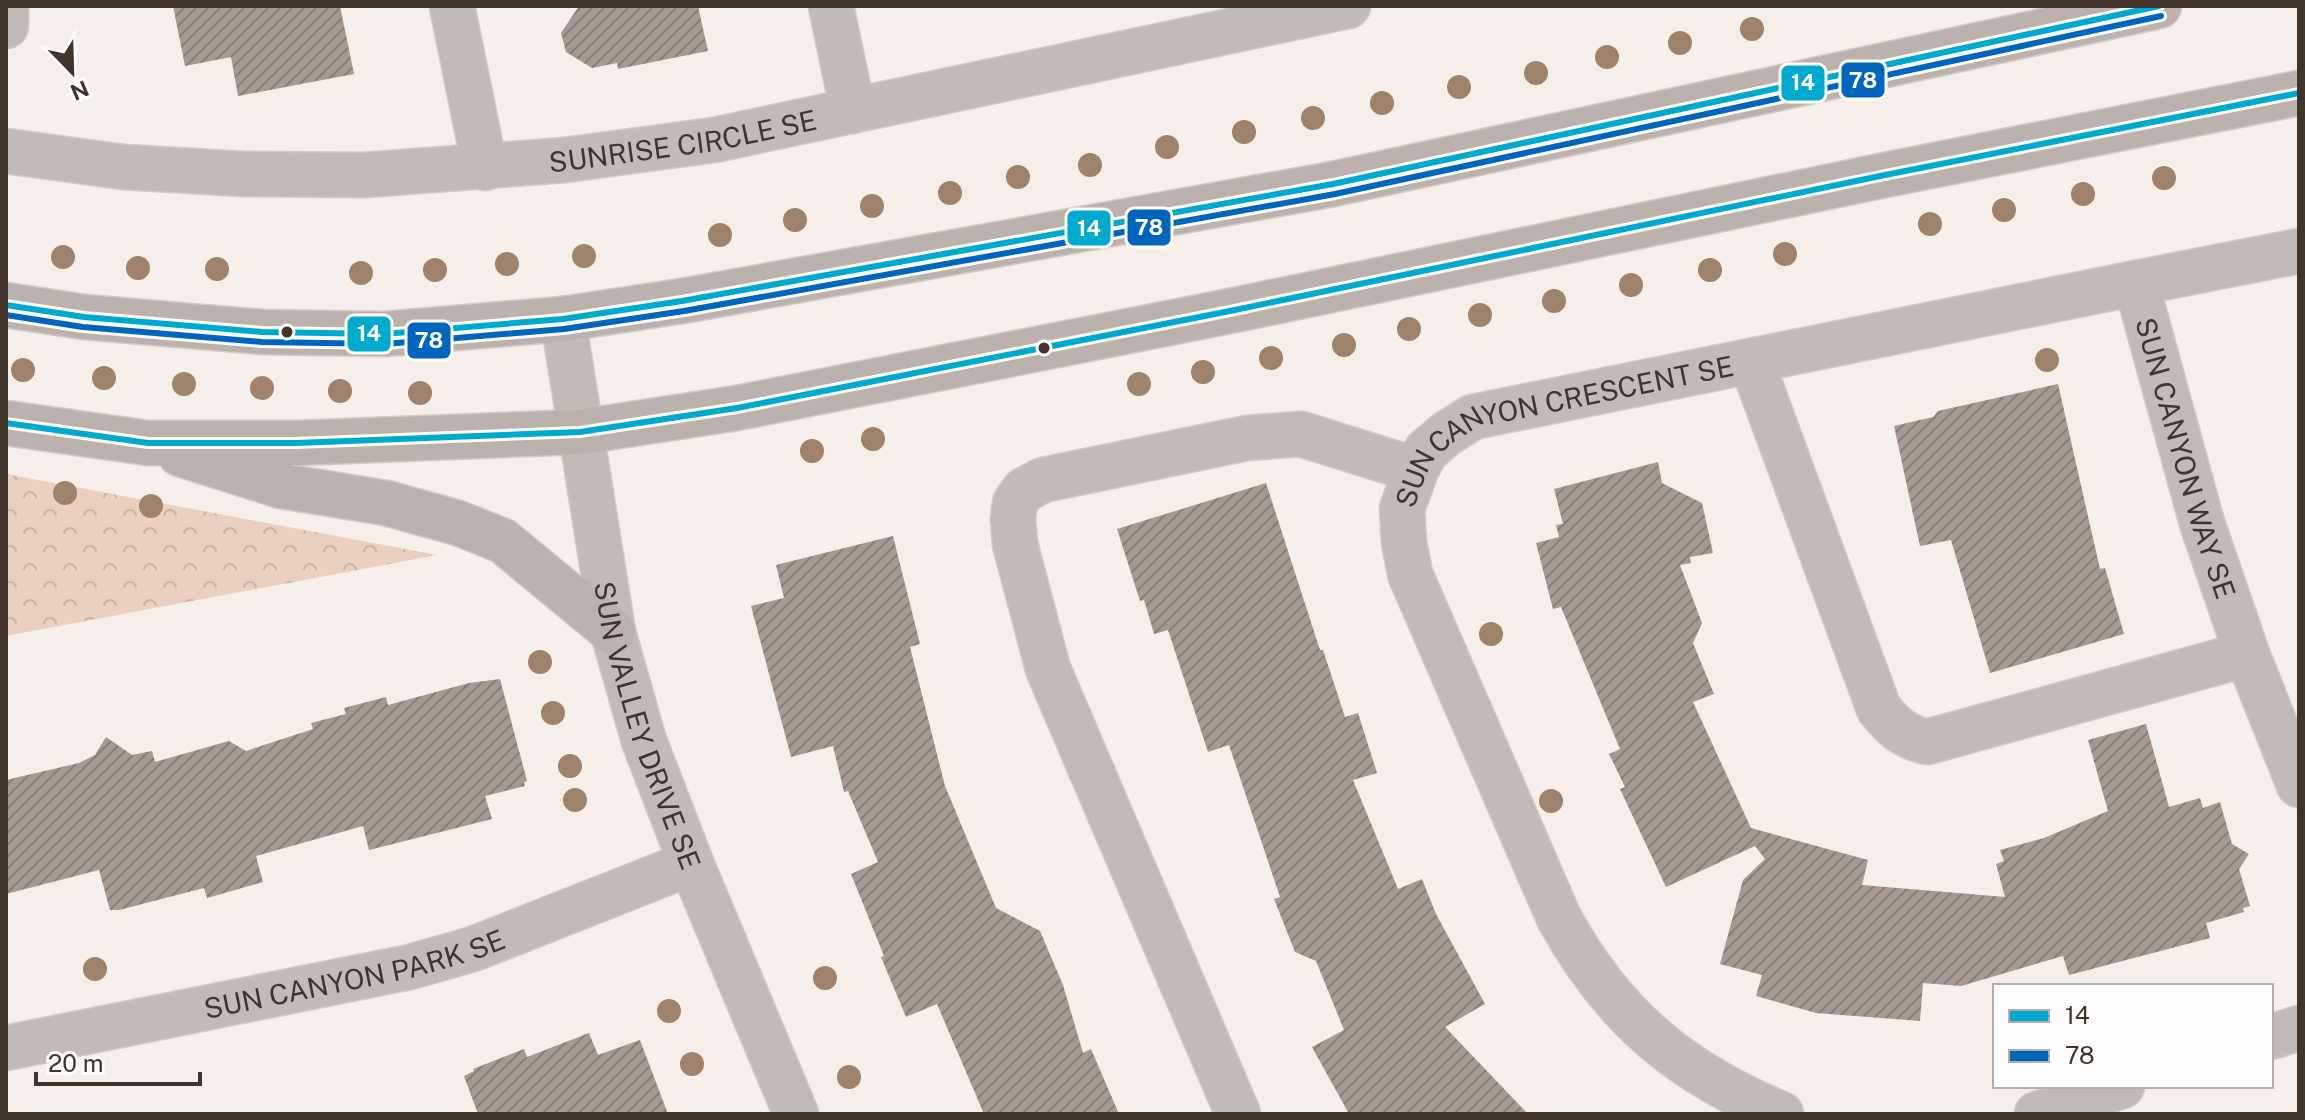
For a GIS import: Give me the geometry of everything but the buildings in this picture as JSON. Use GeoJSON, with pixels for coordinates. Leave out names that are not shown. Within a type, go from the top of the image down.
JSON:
{"type":"FeatureCollection","features":[{"type":"Feature","properties":{"kind":"main road"},"geometry":{"type":"LineString","coordinates":[[6,305],[84,317],[262,332],[384,334],[563,319],[682,301],[1333,184],[2159,6]]}},
{"type":"Feature","properties":{"kind":"main road"},"geometry":{"type":"LineString","coordinates":[[6,423],[148,443],[328,442],[580,432],[737,408],[1195,318],[2299,93]]}},
{"type":"Feature","properties":{"kind":"main road"},"geometry":{"type":"LineString","coordinates":[[148,443],[281,486],[386,503],[458,523],[491,536],[503,541],[541,570],[613,632]]}},
{"type":"Feature","properties":{"kind":"street"},"geometry":{"type":"LineString","coordinates":[[6,6],[6,26]]}},
{"type":"Feature","properties":{"kind":"street"},"geometry":{"type":"LineString","coordinates":[[452,6],[485,168]]}},
{"type":"Feature","properties":{"kind":"street"},"geometry":{"type":"LineString","coordinates":[[831,6],[853,111]]}},
{"type":"Feature","properties":{"kind":"street","name":"SUNRISE CIRCLE SE"},"geometry":{"type":"LineString","coordinates":[[6,151],[123,167],[244,174],[364,175],[565,160],[714,140],[853,111],[1212,20],[1348,6]]}},
{"type":"Feature","properties":{"kind":"street","name":"SUN CANYON WAY SE"},"geometry":{"type":"LineString","coordinates":[[2299,251],[2136,283],[2202,523],[2247,654],[2299,785]]}},
{"type":"Feature","properties":{"kind":"street","name":"SUN CANYON CRESCENT SE"},"geometry":{"type":"LineString","coordinates":[[1781,1114],[1745,1099],[1680,1062],[1639,1027],[1575,948],[1559,918],[1410,574],[1402,509],[1416,470],[1426,451],[1473,417],[2136,283]]}},
{"type":"Feature","properties":{"kind":"street","name":"SUN VALLEY DRIVE SE"},"geometry":{"type":"LineString","coordinates":[[563,319],[580,432],[596,509],[613,632],[644,741],[691,863],[796,1114]]}},
{"type":"Feature","properties":{"kind":"street"},"geometry":{"type":"LineString","coordinates":[[1752,363],[1879,709],[1896,730],[1910,738],[1927,742],[2247,654]]}},
{"type":"Feature","properties":{"kind":"street"},"geometry":{"type":"LineString","coordinates":[[1231,1112],[1048,669],[1015,544],[1015,503],[1024,490],[1043,480],[1247,438],[1301,434],[1416,470]]}},
{"type":"Feature","properties":{"kind":"street","name":"SUN CANYON PARK SE"},"geometry":{"type":"LineString","coordinates":[[6,1048],[410,967],[473,949],[691,863]]}},
{"type":"Feature","properties":{"kind":"street"},"geometry":{"type":"LineString","coordinates":[[2273,1036],[2299,1028]]}},
{"type":"Feature","properties":{"kind":"street"},"geometry":{"type":"LineString","coordinates":[[2037,1114],[2116,1088]]}},
{"type":"Feature","properties":{"kind":"green space"},"geometry":{"type":"Polygon","coordinates":[[[6,474],[437,555],[6,636],[6,474]]]}},
{"type":"Feature","properties":{"kind":"transit line","name":"14"},"geometry":{"type":"LineString","coordinates":[[6,305],[84,317],[262,332],[384,334],[563,319],[682,301],[1333,184],[2159,6]]}},
{"type":"Feature","properties":{"kind":"transit line","name":"78"},"geometry":{"type":"LineString","coordinates":[[6,315],[83,327],[262,342],[385,344],[564,329],[684,311],[1335,194],[2161,16]]}},
{"type":"Feature","properties":{"kind":"transit line","name":"14"},"geometry":{"type":"LineString","coordinates":[[6,423],[148,443],[296,443],[580,432],[737,408],[1225,312],[2299,93]]}}]}
